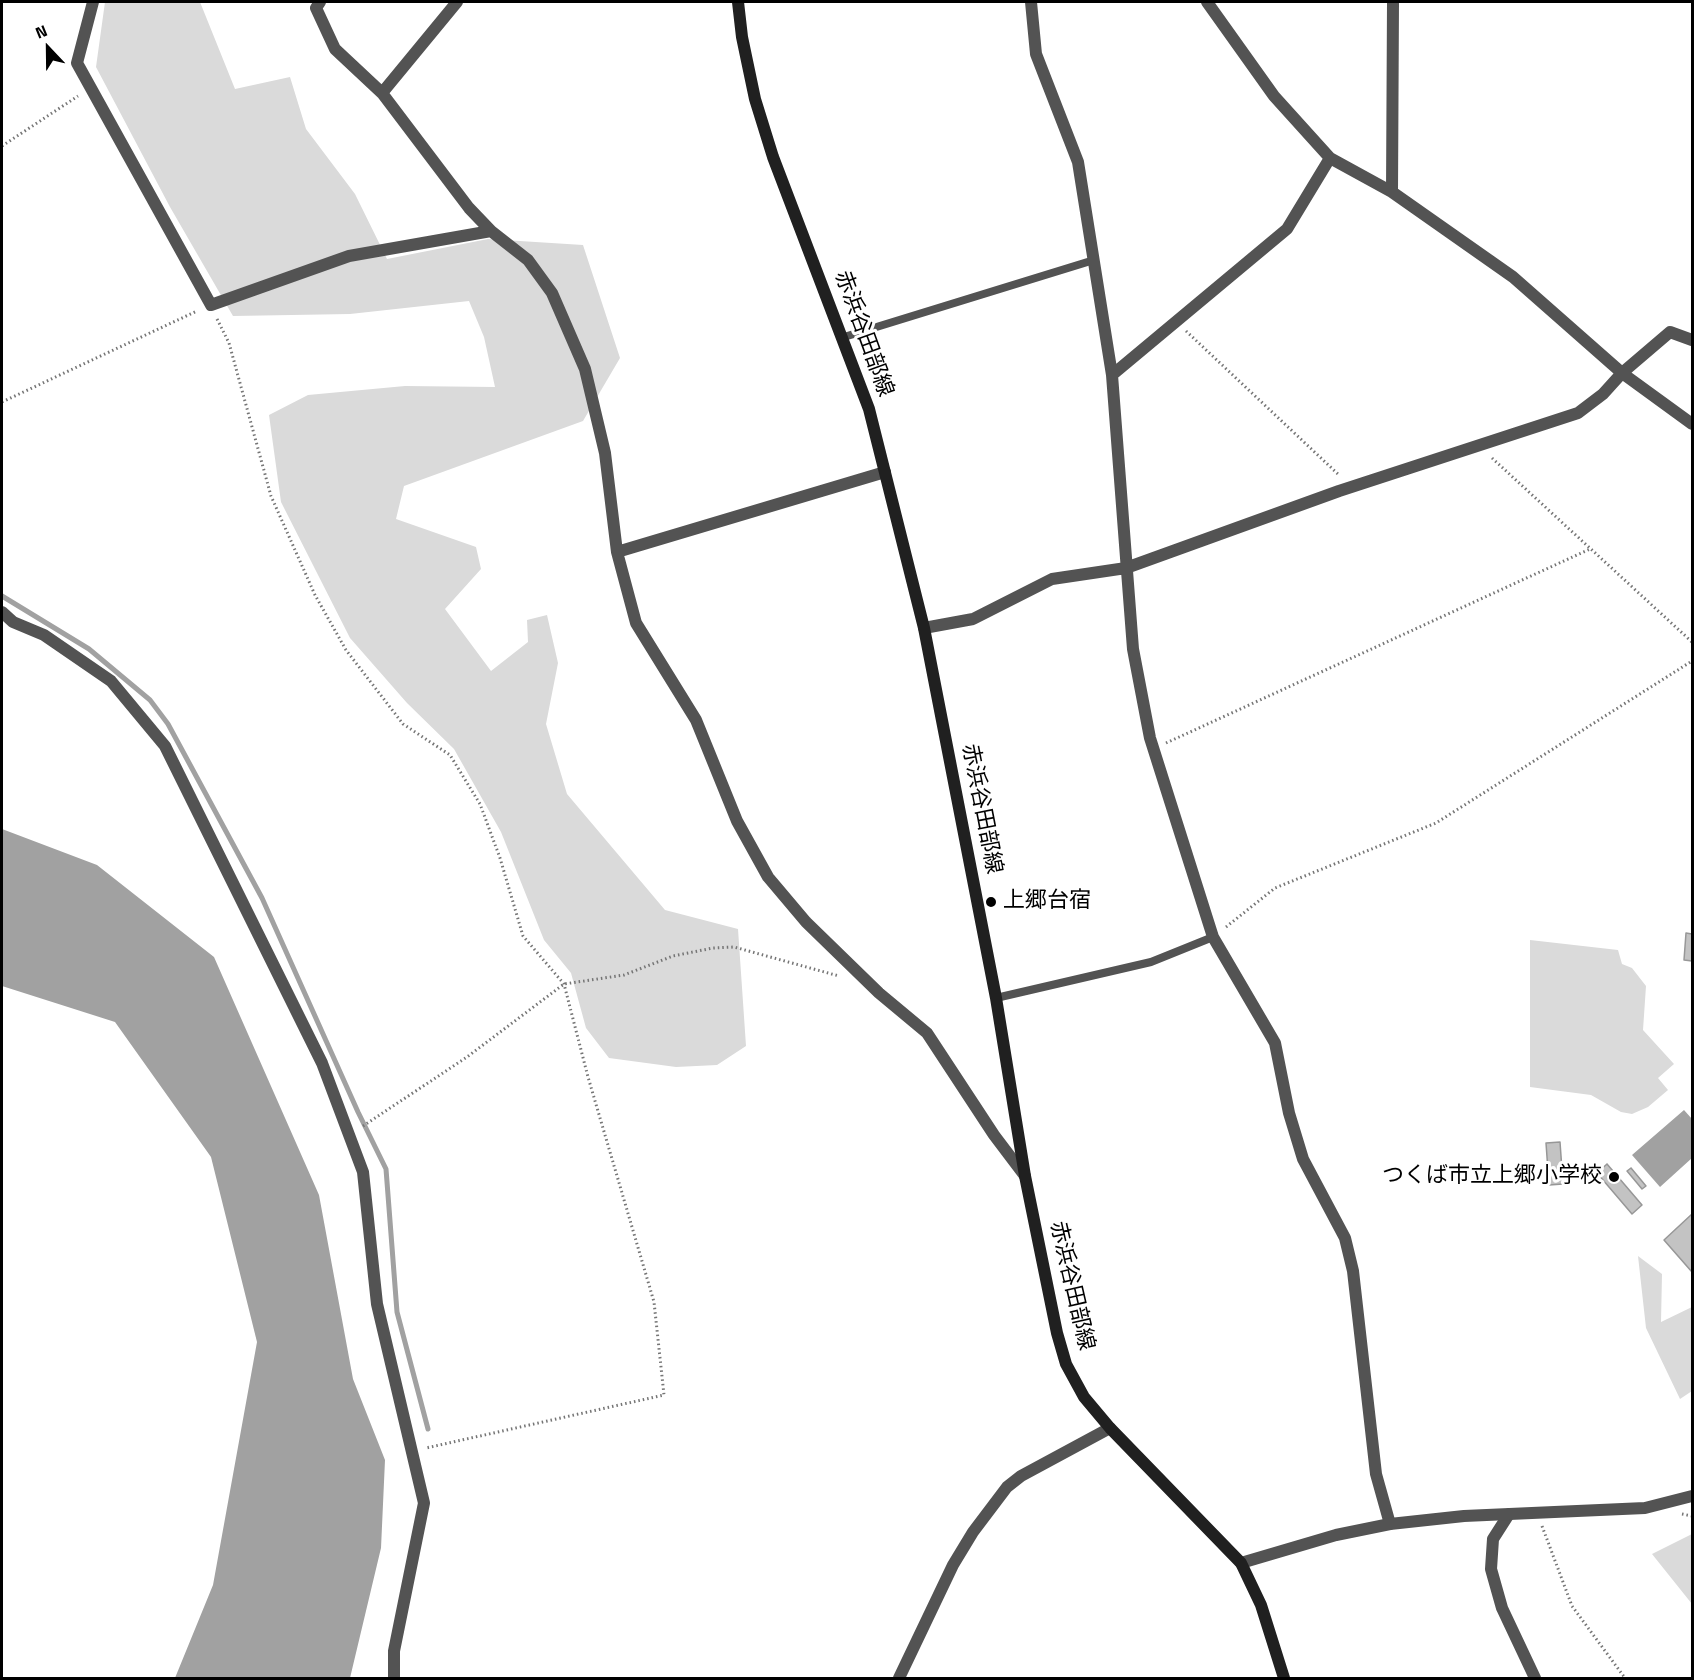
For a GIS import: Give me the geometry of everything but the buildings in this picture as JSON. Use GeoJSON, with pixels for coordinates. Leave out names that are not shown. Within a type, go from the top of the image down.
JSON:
{"type":"FeatureCollection","features":[{"type":"Feature","properties":{"kind":"main road","name":"赤浜谷田部線"},"geometry":{"type":"LineString","coordinates":[[738,2],[742,37],[755,99],[773,157],[844,337],[869,409],[924,628],[996,998],[1025,1176],[1057,1333],[1066,1364],[1084,1397],[1110,1428],[1241,1563],[1261,1605],[1284,1678]]}},
{"type":"Feature","properties":{"kind":"street"},"geometry":{"type":"LineString","coordinates":[[93,2],[77,63],[89,90],[211,305],[349,256],[491,231]]}},
{"type":"Feature","properties":{"kind":"street"},"geometry":{"type":"LineString","coordinates":[[320,2],[316,8],[336,49],[382,93],[469,208],[491,231],[528,260],[552,293],[585,369],[605,453],[617,552],[636,623],[696,720],[737,821],[768,877],[806,922],[879,993],[927,1033],[994,1135],[1025,1176]]}},
{"type":"Feature","properties":{"kind":"street"},"geometry":{"type":"LineString","coordinates":[[382,93],[457,2]]}},
{"type":"Feature","properties":{"kind":"street"},"geometry":{"type":"LineString","coordinates":[[1031,2],[1036,54],[1078,162],[1112,375],[1133,649],[1154,749],[1213,937],[1275,1043],[1289,1113],[1303,1159],[1346,1238],[1353,1271],[1376,1474],[1390,1524]]}},
{"type":"Feature","properties":{"kind":"street"},"geometry":{"type":"LineString","coordinates":[[1207,2],[1274,96],[1330,158],[1392,192],[1513,277],[1622,373],[1692,424]]}},
{"type":"Feature","properties":{"kind":"street"},"geometry":{"type":"LineString","coordinates":[[1392,192],[1393,2]]}},
{"type":"Feature","properties":{"kind":"street"},"geometry":{"type":"LineString","coordinates":[[1112,375],[1287,229],[1330,158]]}},
{"type":"Feature","properties":{"kind":"street"},"geometry":{"type":"LineString","coordinates":[[924,628],[973,619],[1052,579],[1126,568],[1352,487],[1578,413],[1603,394],[1622,373],[1670,332],[1692,340]]}},
{"type":"Feature","properties":{"kind":"street"},"geometry":{"type":"LineString","coordinates":[[617,552],[885,472]]}},
{"type":"Feature","properties":{"kind":"street"},"geometry":{"type":"LineString","coordinates":[[2,612],[13,622],[44,635],[111,681],[165,746],[322,1063],[363,1172],[377,1304],[424,1503],[394,1651],[394,1678]]}},
{"type":"Feature","properties":{"kind":"street"},"geometry":{"type":"LineString","coordinates":[[899,1678],[953,1564],[973,1532],[1007,1487],[1021,1476],[1110,1428]]}},
{"type":"Feature","properties":{"kind":"street"},"geometry":{"type":"LineString","coordinates":[[1241,1563],[1336,1535],[1390,1524],[1509,1514],[1645,1508],[1692,1496]]}},
{"type":"Feature","properties":{"kind":"street"},"geometry":{"type":"LineString","coordinates":[[1509,1514],[1493,1539],[1491,1569],[1502,1608],[1535,1678]]}},
{"type":"Feature","properties":{"kind":"lane"},"geometry":{"type":"LineString","coordinates":[[844,337],[1094,260]]}},
{"type":"Feature","properties":{"kind":"lane"},"geometry":{"type":"LineString","coordinates":[[996,998],[1151,962],[1213,937]]}},
{"type":"Feature","properties":{"kind":"path"},"geometry":{"type":"LineString","coordinates":[[2,146],[89,90]]}},
{"type":"Feature","properties":{"kind":"path"},"geometry":{"type":"LineString","coordinates":[[2,402],[211,305],[229,343],[271,496],[315,595],[346,650],[403,724],[450,755],[480,804],[500,858],[523,936],[564,984],[588,1077],[654,1302],[664,1395],[412,1451]]}},
{"type":"Feature","properties":{"kind":"path"},"geometry":{"type":"LineString","coordinates":[[1176,322],[1352,487]]}},
{"type":"Feature","properties":{"kind":"path"},"geometry":{"type":"LineString","coordinates":[[1478,444],[1692,642]]}},
{"type":"Feature","properties":{"kind":"path"},"geometry":{"type":"LineString","coordinates":[[1154,749],[1590,549]]}},
{"type":"Feature","properties":{"kind":"path"},"geometry":{"type":"LineString","coordinates":[[1213,937],[1275,888],[1436,823],[1692,661]]}},
{"type":"Feature","properties":{"kind":"path"},"geometry":{"type":"LineString","coordinates":[[348,1135],[467,1057],[564,984],[624,975],[673,956],[713,948],[734,947],[739,951],[826,970],[847,980]]}},
{"type":"Feature","properties":{"kind":"path"},"geometry":{"type":"LineString","coordinates":[[1542,1514],[1542,1529],[1572,1606],[1625,1678]]}},
{"type":"Feature","properties":{"kind":"shaded area"},"geometry":{"type":"Polygon","coordinates":[[[105,2],[200,2],[235,89],[290,77],[306,129],[355,194],[387,259],[488,239],[583,245],[620,358],[583,421],[404,486],[396,519],[476,547],[481,569],[445,609],[491,671],[528,642],[527,620],[547,615],[558,663],[546,724],[567,794],[665,910],[738,929],[746,1046],[717,1065],[676,1067],[609,1058],[586,1028],[571,973],[544,940],[501,832],[454,749],[407,703],[350,638],[281,502],[269,415],[308,395],[405,386],[495,387],[484,337],[469,301],[350,314],[233,316],[170,207],[96,67],[105,2]]]}},
{"type":"Feature","properties":{"kind":"shaded area"},"geometry":{"type":"Polygon","coordinates":[[[2,829],[97,865],[214,957],[319,1195],[353,1379],[385,1460],[381,1548],[350,1678],[175,1678],[213,1585],[257,1342],[211,1157],[115,1022],[2,986],[2,829]]]}},
{"type":"Feature","properties":{"kind":"shaded area"},"geometry":{"type":"Polygon","coordinates":[[[1530,940],[1618,950],[1622,964],[1632,968],[1646,986],[1643,1030],[1674,1064],[1658,1078],[1668,1090],[1648,1107],[1632,1114],[1621,1112],[1591,1095],[1530,1087],[1530,940]]]}},
{"type":"Feature","properties":{"kind":"shaded area"},"geometry":{"type":"Polygon","coordinates":[[[1684,1110],[1692,1119],[1692,1158],[1660,1187],[1632,1155],[1684,1110]]]}},
{"type":"Feature","properties":{"kind":"shaded area"},"geometry":{"type":"Polygon","coordinates":[[[1638,1256],[1662,1274],[1661,1322],[1692,1307],[1692,1391],[1680,1399],[1646,1328],[1638,1256]]]}},
{"type":"Feature","properties":{"kind":"shaded area"},"geometry":{"type":"Polygon","coordinates":[[[1692,1534],[1692,1604],[1652,1554],[1692,1534]]]}},
{"type":"Feature","properties":{"kind":"waterway"},"geometry":{"type":"LineString","coordinates":[[2,596],[89,649],[150,700],[168,724],[262,898],[386,1169],[397,1312],[428,1429]]}},
{"type":"Feature","properties":{"kind":"place","name":"上郷台宿"},"geometry":{"type":"Point","coordinates":[991,902]}},
{"type":"Feature","properties":{"kind":"place","name":"つくば市立上郷小学校"},"geometry":{"type":"Point","coordinates":[1614,1177]}}]}
